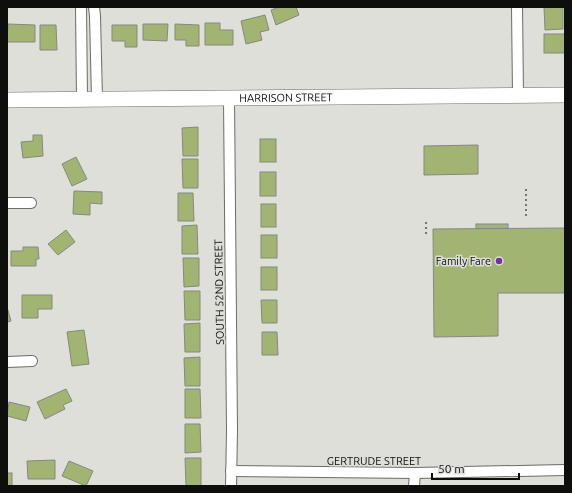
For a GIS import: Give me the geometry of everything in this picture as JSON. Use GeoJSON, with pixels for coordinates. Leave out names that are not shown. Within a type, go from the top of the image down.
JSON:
{"type":"FeatureCollection","features":[{"type":"Feature","properties":{"kind":"main road","name":"HARRISON STREET"},"geometry":{"type":"LineString","coordinates":[[7,100],[565,95]]}},
{"type":"Feature","properties":{"kind":"street"},"geometry":{"type":"LineString","coordinates":[[81,7],[82,99]]}},
{"type":"Feature","properties":{"kind":"street"},"geometry":{"type":"LineString","coordinates":[[94,7],[96,16],[97,99]]}},
{"type":"Feature","properties":{"kind":"street"},"geometry":{"type":"LineString","coordinates":[[518,7],[518,95]]}},
{"type":"Feature","properties":{"kind":"street","name":"SOUTH 52ND STREET"},"geometry":{"type":"LineString","coordinates":[[229,98],[232,423],[231,486]]}},
{"type":"Feature","properties":{"kind":"street"},"geometry":{"type":"LineString","coordinates":[[7,203],[31,202]]}},
{"type":"Feature","properties":{"kind":"street"},"geometry":{"type":"LineString","coordinates":[[7,362],[32,361]]}},
{"type":"Feature","properties":{"kind":"street","name":"GERTRUDE STREET"},"geometry":{"type":"LineString","coordinates":[[231,471],[415,473],[565,470]]}},
{"type":"Feature","properties":{"kind":"street"},"geometry":{"type":"LineString","coordinates":[[414,486],[415,473]]}},
{"type":"Feature","properties":{"kind":"path"},"geometry":{"type":"LineString","coordinates":[[526,189],[526,217]]}},
{"type":"Feature","properties":{"kind":"path"},"geometry":{"type":"LineString","coordinates":[[426,222],[426,235]]}},
{"type":"Feature","properties":{"kind":"building"},"geometry":{"type":"Polygon","coordinates":[[[279,7],[296,7],[299,15],[276,25],[271,10],[279,7]]]}},
{"type":"Feature","properties":{"kind":"building"},"geometry":{"type":"Polygon","coordinates":[[[544,7],[563,7],[563,29],[545,30],[544,7]]]}},
{"type":"Feature","properties":{"kind":"building"},"geometry":{"type":"Polygon","coordinates":[[[265,15],[269,30],[260,32],[262,40],[246,44],[241,21],[265,15]]]}},
{"type":"Feature","properties":{"kind":"building"},"geometry":{"type":"Polygon","coordinates":[[[205,23],[220,23],[220,30],[233,30],[233,45],[205,45],[205,23]]]}},
{"type":"Feature","properties":{"kind":"building"},"geometry":{"type":"Polygon","coordinates":[[[8,24],[35,25],[35,42],[7,42],[8,24]]]}},
{"type":"Feature","properties":{"kind":"building"},"geometry":{"type":"Polygon","coordinates":[[[143,24],[168,24],[167,41],[143,40],[143,24]]]}},
{"type":"Feature","properties":{"kind":"building"},"geometry":{"type":"Polygon","coordinates":[[[175,24],[199,25],[199,46],[186,46],[186,40],[175,40],[175,24]]]}},
{"type":"Feature","properties":{"kind":"building"},"geometry":{"type":"Polygon","coordinates":[[[40,25],[56,25],[57,50],[40,50],[40,25]]]}},
{"type":"Feature","properties":{"kind":"building"},"geometry":{"type":"Polygon","coordinates":[[[112,25],[137,25],[137,47],[125,47],[125,41],[112,41],[112,25]]]}},
{"type":"Feature","properties":{"kind":"building"},"geometry":{"type":"Polygon","coordinates":[[[544,34],[565,34],[565,53],[544,53],[544,34]]]}},
{"type":"Feature","properties":{"kind":"building"},"geometry":{"type":"Polygon","coordinates":[[[198,127],[198,156],[183,156],[182,128],[198,127]]]}},
{"type":"Feature","properties":{"kind":"building"},"geometry":{"type":"Polygon","coordinates":[[[33,135],[42,135],[43,156],[23,158],[21,142],[33,141],[33,135]]]}},
{"type":"Feature","properties":{"kind":"building"},"geometry":{"type":"Polygon","coordinates":[[[260,139],[276,139],[276,162],[260,162],[260,139]]]}},
{"type":"Feature","properties":{"kind":"building"},"geometry":{"type":"Polygon","coordinates":[[[478,145],[478,174],[424,175],[424,146],[478,145]]]}},
{"type":"Feature","properties":{"kind":"building"},"geometry":{"type":"Polygon","coordinates":[[[76,157],[87,179],[72,186],[62,164],[76,157]]]}},
{"type":"Feature","properties":{"kind":"building"},"geometry":{"type":"Polygon","coordinates":[[[182,159],[198,159],[198,188],[183,188],[182,159]]]}},
{"type":"Feature","properties":{"kind":"building"},"geometry":{"type":"Polygon","coordinates":[[[260,172],[276,172],[276,196],[260,196],[260,172]]]}},
{"type":"Feature","properties":{"kind":"building"},"geometry":{"type":"Polygon","coordinates":[[[74,191],[102,192],[102,204],[90,203],[90,215],[73,214],[74,191]]]}},
{"type":"Feature","properties":{"kind":"building"},"geometry":{"type":"Polygon","coordinates":[[[178,193],[193,193],[194,221],[178,221],[178,193]]]}},
{"type":"Feature","properties":{"kind":"building"},"geometry":{"type":"Polygon","coordinates":[[[261,204],[276,204],[276,227],[261,227],[261,204]]]}},
{"type":"Feature","properties":{"kind":"building"},"geometry":{"type":"Polygon","coordinates":[[[476,224],[508,224],[508,229],[476,229],[476,224]]]}},
{"type":"Feature","properties":{"kind":"building"},"geometry":{"type":"Polygon","coordinates":[[[197,225],[198,254],[182,254],[182,226],[197,225]]]}},
{"type":"Feature","properties":{"kind":"building","name":"Family Fare"},"geometry":{"type":"Polygon","coordinates":[[[565,228],[565,293],[498,293],[498,336],[434,337],[433,229],[565,228]]]}},
{"type":"Feature","properties":{"kind":"building"},"geometry":{"type":"Polygon","coordinates":[[[66,230],[75,242],[58,255],[48,244],[66,230]]]}},
{"type":"Feature","properties":{"kind":"building"},"geometry":{"type":"Polygon","coordinates":[[[261,235],[277,235],[277,258],[261,258],[261,235]]]}},
{"type":"Feature","properties":{"kind":"building"},"geometry":{"type":"Polygon","coordinates":[[[23,247],[38,247],[39,259],[36,259],[36,266],[11,266],[11,251],[23,251],[23,247]]]}},
{"type":"Feature","properties":{"kind":"building"},"geometry":{"type":"Polygon","coordinates":[[[183,258],[199,258],[199,286],[184,287],[183,258]]]}},
{"type":"Feature","properties":{"kind":"building"},"geometry":{"type":"Polygon","coordinates":[[[261,267],[277,267],[277,290],[261,290],[261,267]]]}},
{"type":"Feature","properties":{"kind":"building"},"geometry":{"type":"Polygon","coordinates":[[[184,291],[200,291],[200,320],[185,320],[184,291]]]}},
{"type":"Feature","properties":{"kind":"building"},"geometry":{"type":"Polygon","coordinates":[[[22,295],[52,295],[52,309],[38,309],[38,318],[22,318],[22,295]]]}},
{"type":"Feature","properties":{"kind":"building"},"geometry":{"type":"Polygon","coordinates":[[[261,300],[277,300],[277,323],[262,323],[261,300]]]}},
{"type":"Feature","properties":{"kind":"building"},"geometry":{"type":"Polygon","coordinates":[[[7,307],[11,321],[7,322],[7,307]]]}},
{"type":"Feature","properties":{"kind":"building"},"geometry":{"type":"Polygon","coordinates":[[[200,323],[200,352],[185,352],[184,324],[200,323]]]}},
{"type":"Feature","properties":{"kind":"building"},"geometry":{"type":"Polygon","coordinates":[[[84,330],[89,364],[72,366],[67,332],[84,330]]]}},
{"type":"Feature","properties":{"kind":"building"},"geometry":{"type":"Polygon","coordinates":[[[262,332],[277,332],[278,355],[262,355],[262,332]]]}},
{"type":"Feature","properties":{"kind":"building"},"geometry":{"type":"Polygon","coordinates":[[[200,357],[200,386],[185,386],[184,358],[200,357]]]}},
{"type":"Feature","properties":{"kind":"building"},"geometry":{"type":"Polygon","coordinates":[[[66,389],[72,401],[63,405],[65,409],[45,419],[37,402],[66,389]]]}},
{"type":"Feature","properties":{"kind":"building"},"geometry":{"type":"Polygon","coordinates":[[[185,389],[200,389],[201,418],[185,418],[185,389]]]}},
{"type":"Feature","properties":{"kind":"building"},"geometry":{"type":"Polygon","coordinates":[[[9,402],[30,407],[26,421],[7,416],[9,402]]]}},
{"type":"Feature","properties":{"kind":"building"},"geometry":{"type":"Polygon","coordinates":[[[185,424],[200,424],[201,452],[185,453],[185,424]]]}},
{"type":"Feature","properties":{"kind":"building"},"geometry":{"type":"Polygon","coordinates":[[[185,458],[201,458],[201,486],[186,486],[185,458]]]}},
{"type":"Feature","properties":{"kind":"building"},"geometry":{"type":"Polygon","coordinates":[[[55,460],[55,479],[28,479],[27,461],[55,460]]]}},
{"type":"Feature","properties":{"kind":"building"},"geometry":{"type":"Polygon","coordinates":[[[69,461],[93,471],[86,486],[62,476],[69,461]]]}},
{"type":"Feature","properties":{"kind":"building"},"geometry":{"type":"Polygon","coordinates":[[[7,473],[12,473],[12,486],[7,486],[7,473]]]}},
{"type":"Feature","properties":{"kind":"place","name":"Family Fare"},"geometry":{"type":"Point","coordinates":[499,261]}}]}
